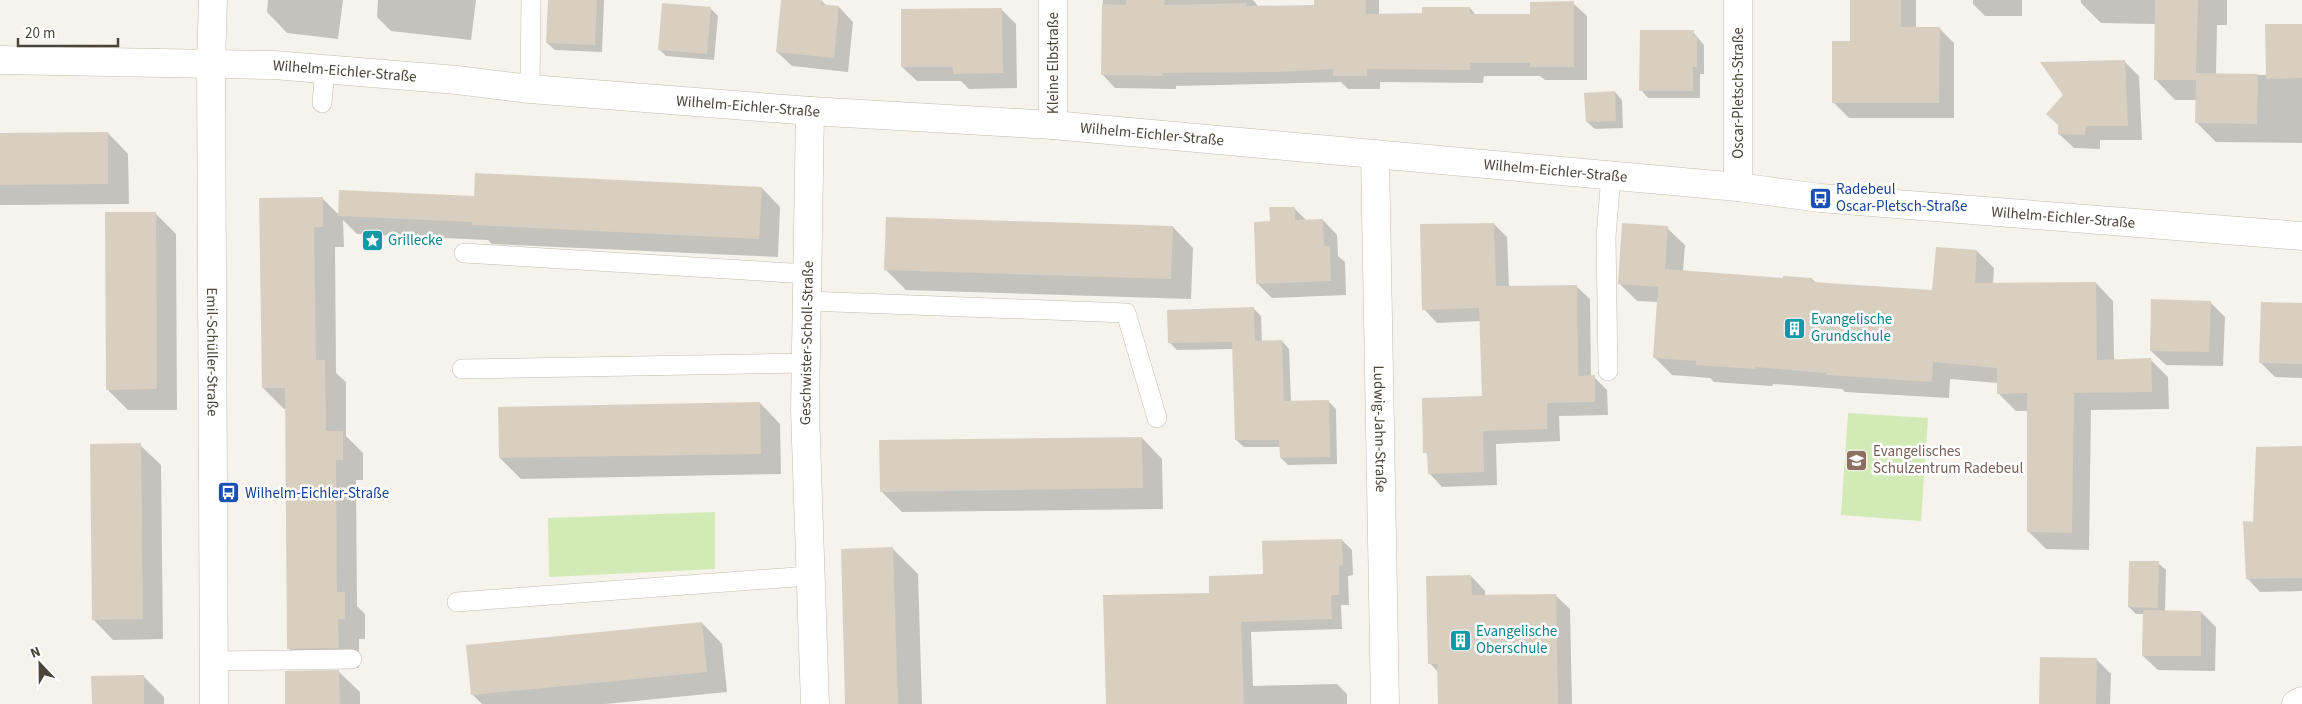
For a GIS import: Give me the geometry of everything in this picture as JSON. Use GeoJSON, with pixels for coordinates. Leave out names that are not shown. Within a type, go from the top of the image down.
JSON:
{"type":"FeatureCollection","features":[{"type":"Feature","properties":{"kind":"street","name":"Emil-Schüller-Straße"},"geometry":{"type":"LineString","coordinates":[[213,0],[211,63],[214,704]]}},
{"type":"Feature","properties":{"kind":"street","name":"Kleine Elbstraße"},"geometry":{"type":"LineString","coordinates":[[1053,0],[1053,125]]}},
{"type":"Feature","properties":{"kind":"street","name":"Oscar-Pletsch-Straße"},"geometry":{"type":"LineString","coordinates":[[1738,0],[1738,187]]}},
{"type":"Feature","properties":{"kind":"street","name":"Wilhelm-Eichler-Straße"},"geometry":{"type":"LineString","coordinates":[[0,60],[211,63],[325,69],[530,88],[810,110],[1053,125],[1738,187],[1820,198],[2302,236]]}},
{"type":"Feature","properties":{"kind":"street","name":"Geschwister-Scholl-Straße"},"geometry":{"type":"LineString","coordinates":[[810,110],[805,410],[809,576],[815,704]]}},
{"type":"Feature","properties":{"kind":"street","name":"Ludwig-Jahn-Straße"},"geometry":{"type":"LineString","coordinates":[[1376,154],[1385,704]]}},
{"type":"Feature","properties":{"kind":"street"},"geometry":{"type":"LineString","coordinates":[[2296,704],[2302,701]]}},
{"type":"Feature","properties":{"kind":"lane"},"geometry":{"type":"LineString","coordinates":[[530,88],[532,0]]}},
{"type":"Feature","properties":{"kind":"lane"},"geometry":{"type":"LineString","coordinates":[[322,103],[325,69]]}},
{"type":"Feature","properties":{"kind":"lane"},"geometry":{"type":"LineString","coordinates":[[1608,371],[1606,237],[1611,175]]}},
{"type":"Feature","properties":{"kind":"lane"},"geometry":{"type":"LineString","coordinates":[[464,253],[808,288],[1126,313],[1157,418]]}},
{"type":"Feature","properties":{"kind":"lane"},"geometry":{"type":"LineString","coordinates":[[462,369],[806,363]]}},
{"type":"Feature","properties":{"kind":"lane"},"geometry":{"type":"LineString","coordinates":[[457,602],[809,576]]}},
{"type":"Feature","properties":{"kind":"lane"},"geometry":{"type":"LineString","coordinates":[[214,661],[352,660]]}},
{"type":"Feature","properties":{"kind":"green space"},"geometry":{"type":"Polygon","coordinates":[[[1848,413],[1928,418],[1921,521],[1841,515],[1848,413]]]}},
{"type":"Feature","properties":{"kind":"green space"},"geometry":{"type":"Polygon","coordinates":[[[715,512],[715,569],[549,577],[548,518],[715,512]]]}},
{"type":"Feature","properties":{"kind":"building"},"geometry":{"type":"Polygon","coordinates":[[[548,0],[597,0],[595,45],[546,43],[548,0]]]}},
{"type":"Feature","properties":{"kind":"building"},"geometry":{"type":"Polygon","coordinates":[[[781,0],[821,0],[821,4],[839,6],[834,58],[776,52],[781,0]]]}},
{"type":"Feature","properties":{"kind":"building"},"geometry":{"type":"Polygon","coordinates":[[[1126,0],[1165,0],[1164,5],[1246,3],[1246,6],[1314,5],[1314,0],[1366,0],[1366,14],[1422,13],[1422,7],[1470,7],[1470,14],[1530,14],[1530,2],[1574,1],[1574,67],[1530,67],[1530,63],[1470,63],[1470,70],[1367,69],[1367,76],[1333,76],[1333,69],[1278,72],[1163,73],[1163,76],[1101,75],[1102,4],[1126,5],[1126,0]]]}},
{"type":"Feature","properties":{"kind":"building"},"geometry":{"type":"Polygon","coordinates":[[[1850,0],[1901,0],[1901,27],[1940,27],[1939,103],[1832,103],[1832,41],[1850,41],[1850,0]]]}},
{"type":"Feature","properties":{"kind":"building"},"geometry":{"type":"Polygon","coordinates":[[[2155,0],[2198,0],[2196,73],[2258,74],[2257,124],[2195,123],[2196,80],[2154,80],[2155,0]]]}},
{"type":"Feature","properties":{"kind":"building"},"geometry":{"type":"Polygon","coordinates":[[[662,3],[711,7],[707,54],[658,50],[662,3]]]}},
{"type":"Feature","properties":{"kind":"building"},"geometry":{"type":"Polygon","coordinates":[[[1002,8],[1003,73],[953,74],[953,67],[901,67],[901,9],[1002,8]]]}},
{"type":"Feature","properties":{"kind":"building"},"geometry":{"type":"Polygon","coordinates":[[[2265,24],[2302,24],[2302,78],[2266,79],[2265,24]]]}},
{"type":"Feature","properties":{"kind":"building"},"geometry":{"type":"Polygon","coordinates":[[[1640,30],[1694,30],[1693,36],[1697,36],[1697,67],[1693,67],[1693,91],[1639,91],[1640,30]]]}},
{"type":"Feature","properties":{"kind":"building"},"geometry":{"type":"Polygon","coordinates":[[[2125,60],[2128,126],[2086,126],[2085,135],[2058,134],[2058,125],[2046,114],[2063,95],[2040,62],[2125,60]]]}},
{"type":"Feature","properties":{"kind":"building"},"geometry":{"type":"Polygon","coordinates":[[[1615,91],[1616,121],[1586,122],[1584,93],[1615,91]]]}},
{"type":"Feature","properties":{"kind":"building"},"geometry":{"type":"Polygon","coordinates":[[[108,132],[108,184],[0,185],[0,133],[108,132]]]}},
{"type":"Feature","properties":{"kind":"building"},"geometry":{"type":"Polygon","coordinates":[[[475,173],[762,187],[759,239],[472,225],[472,222],[338,216],[339,190],[474,196],[475,173]]]}},
{"type":"Feature","properties":{"kind":"building"},"geometry":{"type":"Polygon","coordinates":[[[323,197],[323,227],[314,227],[316,360],[325,360],[326,431],[343,431],[343,460],[336,460],[337,592],[345,592],[345,619],[338,619],[339,648],[287,649],[285,388],[262,388],[259,198],[323,197]]]}},
{"type":"Feature","properties":{"kind":"building"},"geometry":{"type":"Polygon","coordinates":[[[1269,207],[1295,207],[1295,220],[1323,219],[1324,246],[1330,246],[1331,281],[1256,284],[1254,222],[1270,221],[1269,207]]]}},
{"type":"Feature","properties":{"kind":"building"},"geometry":{"type":"Polygon","coordinates":[[[105,212],[156,212],[157,389],[106,390],[105,212]]]}},
{"type":"Feature","properties":{"kind":"building"},"geometry":{"type":"Polygon","coordinates":[[[886,217],[1173,226],[1171,279],[884,270],[886,217]]]}},
{"type":"Feature","properties":{"kind":"building"},"geometry":{"type":"Polygon","coordinates":[[[1494,223],[1496,286],[1577,285],[1578,376],[1595,375],[1595,402],[1547,403],[1547,429],[1483,431],[1484,472],[1428,474],[1427,453],[1423,453],[1422,398],[1482,396],[1479,308],[1422,310],[1420,224],[1494,223]]]}},
{"type":"Feature","properties":{"kind":"building"},"geometry":{"type":"Polygon","coordinates":[[[1622,223],[1668,226],[1665,269],[1783,278],[1783,276],[1812,278],[1812,282],[1932,290],[1936,247],[1977,250],[1975,283],[2096,282],[2097,360],[2151,358],[2152,392],[2074,393],[2072,533],[2027,532],[2027,393],[1997,394],[1997,368],[1933,362],[1932,382],[1826,375],[1826,373],[1755,367],[1755,369],[1696,365],[1696,361],[1653,358],[1658,287],[1618,284],[1622,223]]]}},
{"type":"Feature","properties":{"kind":"building"},"geometry":{"type":"Polygon","coordinates":[[[2151,299],[2211,301],[2209,352],[2150,351],[2151,299]]]}},
{"type":"Feature","properties":{"kind":"building"},"geometry":{"type":"Polygon","coordinates":[[[2261,302],[2302,303],[2302,364],[2259,363],[2261,302]]]}},
{"type":"Feature","properties":{"kind":"building"},"geometry":{"type":"Polygon","coordinates":[[[1254,307],[1255,341],[1282,340],[1284,401],[1329,400],[1330,457],[1280,458],[1279,440],[1235,440],[1232,342],[1168,343],[1167,310],[1254,307]]]}},
{"type":"Feature","properties":{"kind":"building"},"geometry":{"type":"Polygon","coordinates":[[[760,402],[761,454],[499,458],[498,407],[760,402]]]}},
{"type":"Feature","properties":{"kind":"building"},"geometry":{"type":"Polygon","coordinates":[[[1142,437],[1143,488],[880,492],[879,440],[1142,437]]]}},
{"type":"Feature","properties":{"kind":"building"},"geometry":{"type":"Polygon","coordinates":[[[141,443],[143,619],[92,620],[90,444],[141,443]]]}},
{"type":"Feature","properties":{"kind":"building"},"geometry":{"type":"Polygon","coordinates":[[[2302,446],[2302,578],[2246,579],[2243,521],[2253,522],[2256,447],[2302,446]]]}},
{"type":"Feature","properties":{"kind":"building"},"geometry":{"type":"Polygon","coordinates":[[[1342,539],[1343,565],[1339,566],[1339,595],[1331,595],[1332,619],[1241,622],[1244,704],[1106,704],[1103,595],[1209,593],[1209,576],[1263,574],[1262,541],[1342,539]]]}},
{"type":"Feature","properties":{"kind":"building"},"geometry":{"type":"Polygon","coordinates":[[[893,547],[898,704],[845,704],[841,549],[893,547]]]}},
{"type":"Feature","properties":{"kind":"building"},"geometry":{"type":"Polygon","coordinates":[[[2129,561],[2159,561],[2158,608],[2128,607],[2129,561]]]}},
{"type":"Feature","properties":{"kind":"building","name":"Evangelische Oberschule"},"geometry":{"type":"Polygon","coordinates":[[[1471,575],[1472,595],[1556,594],[1558,704],[1438,704],[1437,664],[1428,664],[1426,576],[1471,575]]]}},
{"type":"Feature","properties":{"kind":"building"},"geometry":{"type":"Polygon","coordinates":[[[2143,610],[2201,611],[2201,656],[2142,656],[2143,610]]]}},
{"type":"Feature","properties":{"kind":"building"},"geometry":{"type":"Polygon","coordinates":[[[702,622],[707,672],[471,695],[466,645],[702,622]]]}},
{"type":"Feature","properties":{"kind":"building"},"geometry":{"type":"Polygon","coordinates":[[[2040,657],[2097,658],[2096,704],[2039,704],[2040,657]]]}},
{"type":"Feature","properties":{"kind":"building"},"geometry":{"type":"Polygon","coordinates":[[[339,670],[340,704],[285,704],[285,671],[339,670]]]}},
{"type":"Feature","properties":{"kind":"building"},"geometry":{"type":"Polygon","coordinates":[[[144,675],[144,704],[92,704],[91,676],[144,675]]]}},
{"type":"Feature","properties":{"kind":"place","name":"Radebeul Oscar-Pletsch-Straße"},"geometry":{"type":"Point","coordinates":[1820,198]}},
{"type":"Feature","properties":{"kind":"place","name":"Grillecke"},"geometry":{"type":"Point","coordinates":[372,240]}},
{"type":"Feature","properties":{"kind":"place","name":"Evangelische Grundschule"},"geometry":{"type":"Point","coordinates":[1795,328]}},
{"type":"Feature","properties":{"kind":"place","name":"Evangelisches Schulzentrum Radebeul"},"geometry":{"type":"Point","coordinates":[1857,460]}},
{"type":"Feature","properties":{"kind":"place","name":"Wilhelm-Eichler-Straße"},"geometry":{"type":"Point","coordinates":[229,493]}},
{"type":"Feature","properties":{"kind":"place","name":"Evangelische Oberschule"},"geometry":{"type":"Point","coordinates":[1460,640]}}]}
